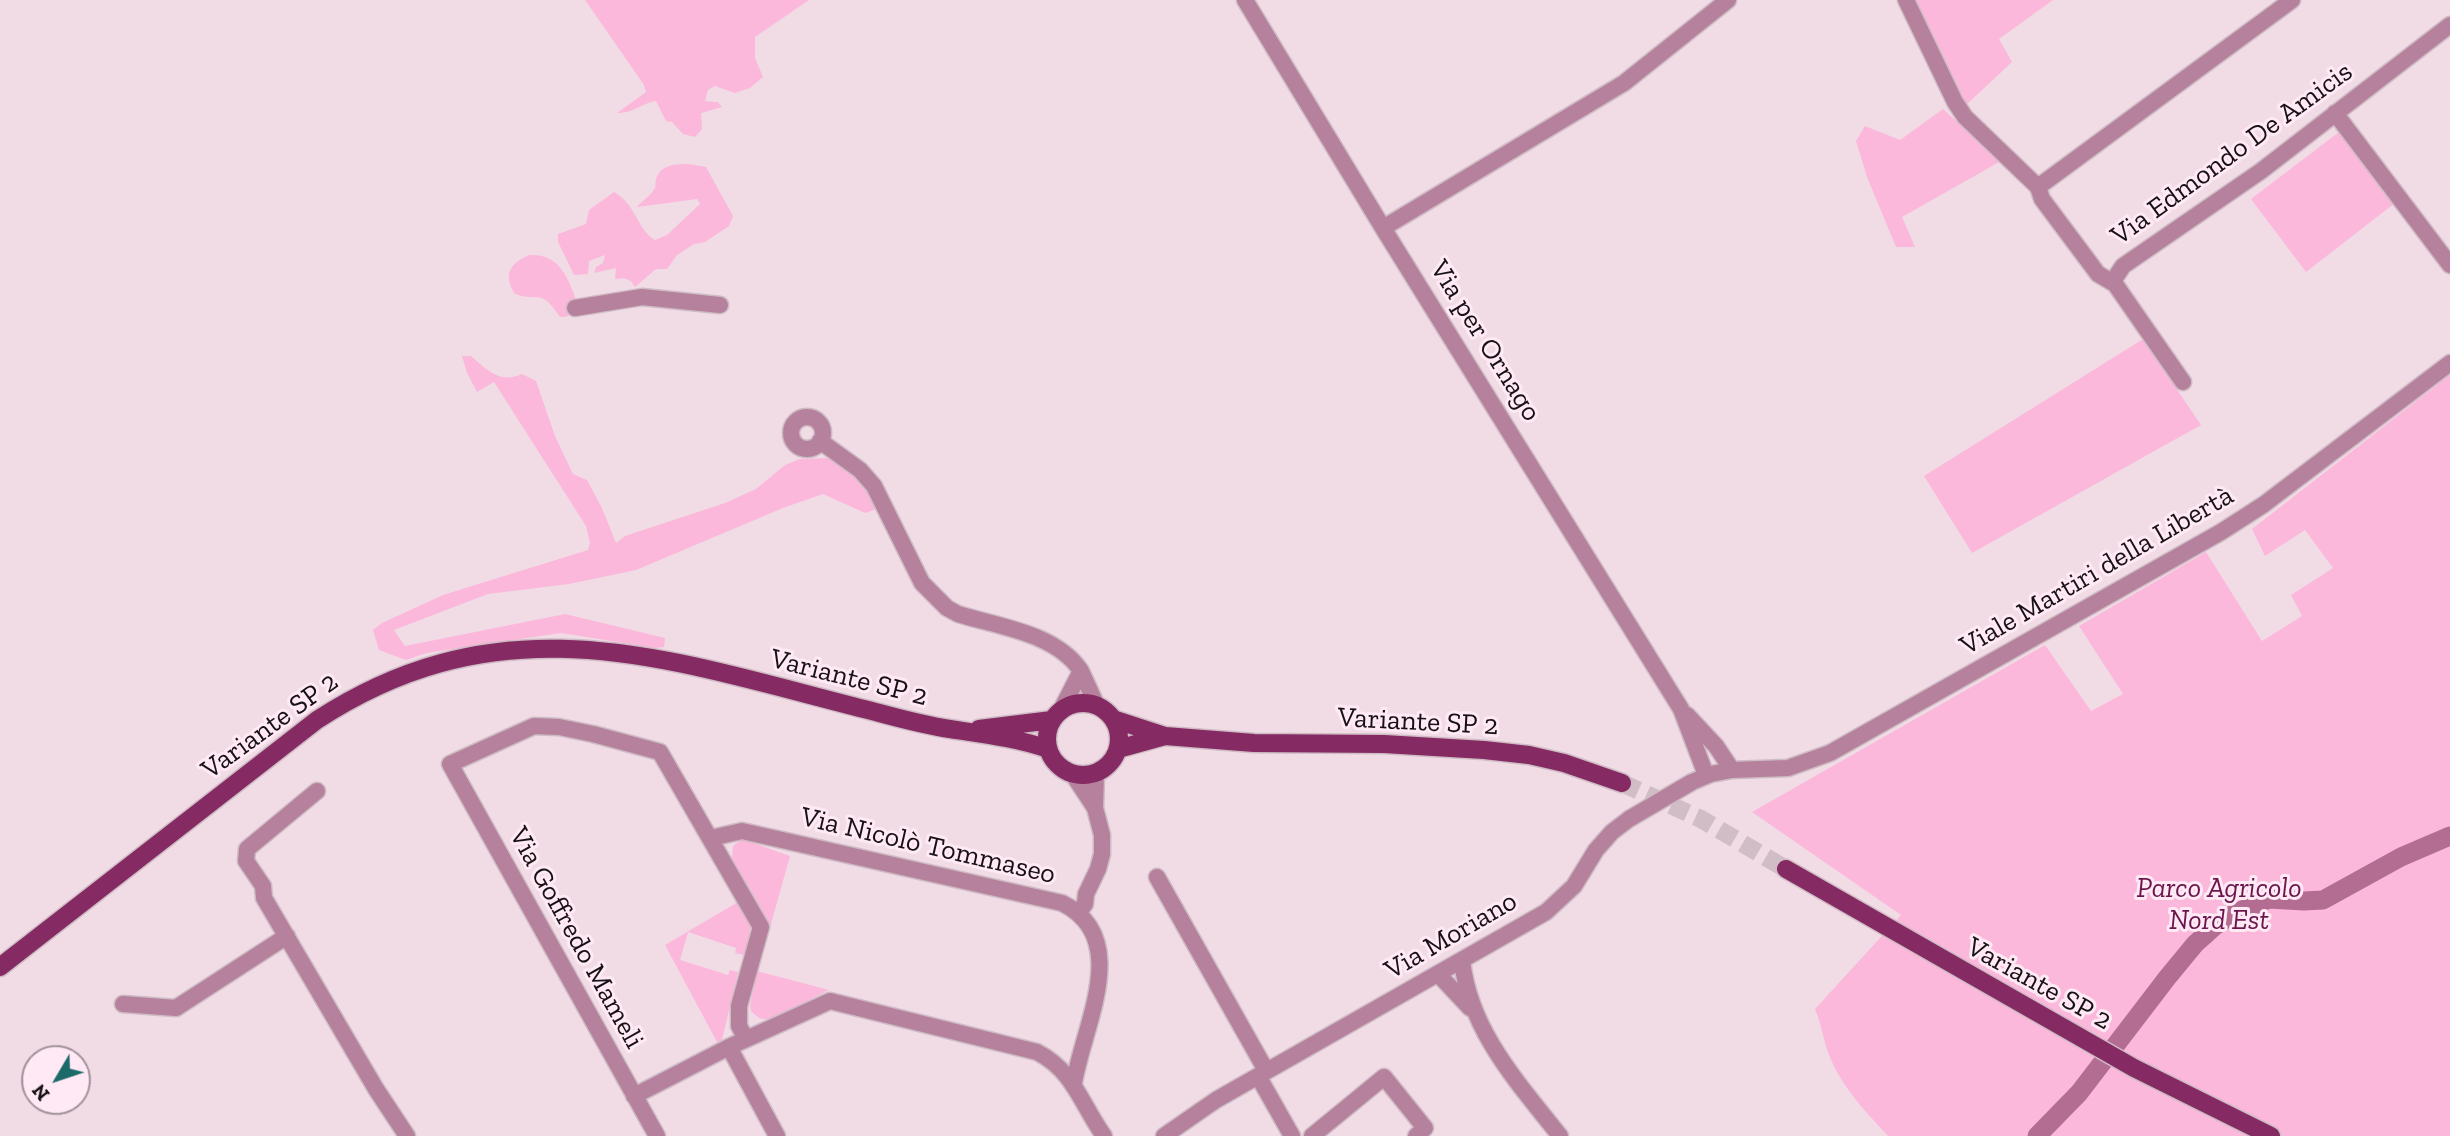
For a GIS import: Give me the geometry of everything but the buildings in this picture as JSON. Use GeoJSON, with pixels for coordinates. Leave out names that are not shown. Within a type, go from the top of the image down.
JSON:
{"type":"FeatureCollection","features":[{"type":"Feature","properties":{"kind":"main road","name":"Variante SP 2"},"geometry":{"type":"LineString","coordinates":[[0,967],[346,700],[385,681],[455,658],[506,649],[537,647],[611,651],[714,672],[912,721],[1048,749]]}},
{"type":"Feature","properties":{"kind":"main road","name":"Variante SP 2"},"geometry":{"type":"LineString","coordinates":[[964,731],[1056,715],[1082,703],[1097,706],[1113,719],[1166,736],[1254,743],[1384,744],[1484,750],[1550,759],[1622,783]]}},
{"type":"Feature","properties":{"kind":"main road"},"geometry":{"type":"LineString","coordinates":[[1056,715],[1047,739],[1048,749],[1057,764],[1072,774],[1096,773],[1110,764],[1118,749],[1118,728],[1113,719]]}},
{"type":"Feature","properties":{"kind":"main road","name":"Variante SP 2"},"geometry":{"type":"LineString","coordinates":[[1118,749],[1166,736]]}},
{"type":"Feature","properties":{"kind":"main road","name":"Variante SP 2"},"geometry":{"type":"LineString","coordinates":[[1786,869],[2134,1068],[2271,1136]]}},
{"type":"Feature","properties":{"kind":"main road","name":"Variante SP 2"},"geometry":{"type":"LineString","coordinates":[[0,976],[22,952]]}},
{"type":"Feature","properties":{"kind":"street","name":"Via per Ornago"},"geometry":{"type":"LineString","coordinates":[[1245,0],[1681,709],[1706,775]]}},
{"type":"Feature","properties":{"kind":"street"},"geometry":{"type":"LineString","coordinates":[[1383,228],[1623,83],[1728,0]]}},
{"type":"Feature","properties":{"kind":"street"},"geometry":{"type":"LineString","coordinates":[[1906,0],[1955,102],[1965,117],[2038,187],[2042,199],[2098,274],[2115,284]]}},
{"type":"Feature","properties":{"kind":"street"},"geometry":{"type":"LineString","coordinates":[[2038,187],[2292,0]]}},
{"type":"Feature","properties":{"kind":"street","name":"Via Edmondo De Amicis"},"geometry":{"type":"LineString","coordinates":[[2183,382],[2115,284],[2115,278],[2123,266],[2261,171],[2450,25]]}},
{"type":"Feature","properties":{"kind":"street"},"geometry":{"type":"LineString","coordinates":[[2335,113],[2450,265]]}},
{"type":"Feature","properties":{"kind":"street"},"geometry":{"type":"LineString","coordinates":[[575,308],[642,298],[720,305]]}},
{"type":"Feature","properties":{"kind":"street","name":"Viale Martiri della Libertà"},"geometry":{"type":"LineString","coordinates":[[1738,769],[1788,768],[1823,757],[2179,557],[2263,505],[2450,363]]}},
{"type":"Feature","properties":{"kind":"street"},"geometry":{"type":"LineString","coordinates":[[820,441],[860,470],[874,486],[922,583],[947,608],[1054,645],[1073,659],[1097,706]]}},
{"type":"Feature","properties":{"kind":"street"},"geometry":{"type":"LineString","coordinates":[[1056,715],[1081,671]]}},
{"type":"Feature","properties":{"kind":"street","name":"Via per Ornago"},"geometry":{"type":"LineString","coordinates":[[1681,709],[1738,769]]}},
{"type":"Feature","properties":{"kind":"street","name":"Via Goffredo Mameli"},"geometry":{"type":"LineString","coordinates":[[657,1136],[450,764],[534,726],[559,727],[593,734],[660,752],[711,838]]}},
{"type":"Feature","properties":{"kind":"street","name":"Via Moriano"},"geometry":{"type":"LineString","coordinates":[[1164,1136],[1204,1107],[1551,908],[1574,886],[1608,835],[1629,819],[1706,775],[1738,769]]}},
{"type":"Feature","properties":{"kind":"street"},"geometry":{"type":"LineString","coordinates":[[1077,911],[1085,904],[1086,894],[1102,854],[1102,835],[1095,808],[1096,773]]}},
{"type":"Feature","properties":{"kind":"street"},"geometry":{"type":"LineString","coordinates":[[1072,774],[1095,808]]}},
{"type":"Feature","properties":{"kind":"street"},"geometry":{"type":"LineString","coordinates":[[317,791],[247,849],[246,861],[263,886],[264,898],[376,1089],[407,1136]]}},
{"type":"Feature","properties":{"kind":"street","name":"Via Nicolò Tommaseo"},"geometry":{"type":"LineString","coordinates":[[711,838],[741,831],[1062,903],[1077,911],[1096,940],[1101,967],[1074,1083]]}},
{"type":"Feature","properties":{"kind":"street"},"geometry":{"type":"LineString","coordinates":[[711,838],[761,927],[739,1006],[739,1026],[746,1039]]}},
{"type":"Feature","properties":{"kind":"street"},"geometry":{"type":"LineString","coordinates":[[1157,877],[1263,1065],[1261,1074],[1292,1136]]}},
{"type":"Feature","properties":{"kind":"street"},"geometry":{"type":"LineString","coordinates":[[123,1004],[176,1008],[287,936]]}},
{"type":"Feature","properties":{"kind":"street"},"geometry":{"type":"LineString","coordinates":[[1462,960],[1474,1013]]}},
{"type":"Feature","properties":{"kind":"street"},"geometry":{"type":"LineString","coordinates":[[1438,974],[1474,1013],[1507,1070],[1560,1136]]}},
{"type":"Feature","properties":{"kind":"street"},"geometry":{"type":"LineString","coordinates":[[634,1096],[729,1047],[830,1001],[1037,1052],[1052,1060],[1074,1083],[1111,1136]]}},
{"type":"Feature","properties":{"kind":"street"},"geometry":{"type":"LineString","coordinates":[[729,1047],[777,1136]]}},
{"type":"Feature","properties":{"kind":"street"},"geometry":{"type":"LineString","coordinates":[[1312,1136],[1384,1077],[1424,1133]]}},
{"type":"Feature","properties":{"kind":"street"},"geometry":{"type":"LineString","coordinates":[[1074,1083],[1104,1136]]}},
{"type":"Feature","properties":{"kind":"green space"},"geometry":{"type":"Polygon","coordinates":[[[585,0],[809,0],[755,37],[755,58],[763,77],[750,88],[735,93],[715,86],[708,90],[705,101],[718,102],[722,107],[701,113],[702,129],[695,137],[683,134],[672,122],[666,121],[656,101],[617,113],[646,92],[644,85],[585,0]]]}},
{"type":"Feature","properties":{"kind":"green space"},"geometry":{"type":"Polygon","coordinates":[[[1916,0],[2053,0],[1999,39],[2012,62],[1965,106],[1916,0]]]}},
{"type":"Feature","properties":{"kind":"green space"},"geometry":{"type":"Polygon","coordinates":[[[1943,109],[2001,161],[1902,217],[1915,247],[1896,247],[1867,177],[1856,141],[1865,126],[1900,140],[1943,109]]]}},
{"type":"Feature","properties":{"kind":"green space"},"geometry":{"type":"Polygon","coordinates":[[[2339,132],[2395,203],[2306,272],[2251,199],[2339,132]]]}},
{"type":"Feature","properties":{"kind":"green space"},"geometry":{"type":"Polygon","coordinates":[[[673,165],[706,167],[733,216],[729,226],[705,242],[694,244],[677,255],[667,269],[656,269],[635,287],[627,279],[615,279],[616,268],[594,273],[596,267],[603,263],[605,255],[589,261],[588,274],[574,275],[558,242],[558,234],[586,224],[589,210],[614,192],[627,203],[644,229],[655,240],[667,235],[700,204],[697,199],[637,207],[656,187],[660,171],[673,165]]]}},
{"type":"Feature","properties":{"kind":"green space"},"geometry":{"type":"Polygon","coordinates":[[[529,255],[548,258],[561,268],[577,302],[569,315],[560,317],[544,299],[515,294],[509,281],[510,271],[517,262],[529,255]]]}},
{"type":"Feature","properties":{"kind":"green space"},"geometry":{"type":"Polygon","coordinates":[[[2143,339],[2201,425],[1972,553],[1924,476],[2143,339]]]}},
{"type":"Feature","properties":{"kind":"green space"},"geometry":{"type":"Polygon","coordinates":[[[462,356],[471,356],[494,374],[514,377],[522,374],[536,381],[555,436],[573,474],[587,480],[616,543],[625,536],[725,503],[756,489],[785,465],[800,459],[826,458],[842,463],[870,491],[877,509],[865,513],[823,494],[636,570],[569,584],[488,594],[394,630],[405,646],[565,614],[665,638],[664,647],[655,648],[561,633],[426,653],[406,660],[379,650],[373,630],[382,623],[443,595],[588,550],[590,543],[586,526],[494,382],[477,392],[462,356]]]}},
{"type":"Feature","properties":{"kind":"green space","name":"Parco Agricolo Nord Est"},"geometry":{"type":"Polygon","coordinates":[[[2450,375],[2450,1136],[1888,1136],[1837,1073],[1815,1009],[1901,915],[1752,812],[2045,645],[2091,711],[2123,694],[2079,626],[2206,552],[2262,641],[2302,616],[2291,595],[2333,568],[2305,530],[2265,556],[2252,529],[2450,375]]]}},
{"type":"Feature","properties":{"kind":"green space"},"geometry":{"type":"Polygon","coordinates":[[[742,839],[790,856],[769,931],[766,930],[764,914],[732,859],[733,846],[742,839]]]}},
{"type":"Feature","properties":{"kind":"green space"},"geometry":{"type":"Polygon","coordinates":[[[738,902],[751,925],[745,955],[735,953],[736,948],[688,932],[680,960],[728,975],[730,970],[738,972],[722,1040],[717,1042],[665,945],[738,902]]]}},
{"type":"Feature","properties":{"kind":"green space"},"geometry":{"type":"Polygon","coordinates":[[[757,971],[829,990],[779,1015],[762,1019],[751,1011],[750,1006],[757,971]]]}},
{"type":"Feature","properties":{"kind":"waterway"},"geometry":{"type":"LineString","coordinates":[[2037,1136],[2079,1093],[2167,978],[2195,944],[2215,926],[2235,913],[2269,899],[2323,900],[2401,857],[2450,836]]}},
{"type":"Feature","properties":{"kind":"tunnel"},"geometry":{"type":"LineString","coordinates":[[1622,783],[1701,819],[1786,869]]}}]}
